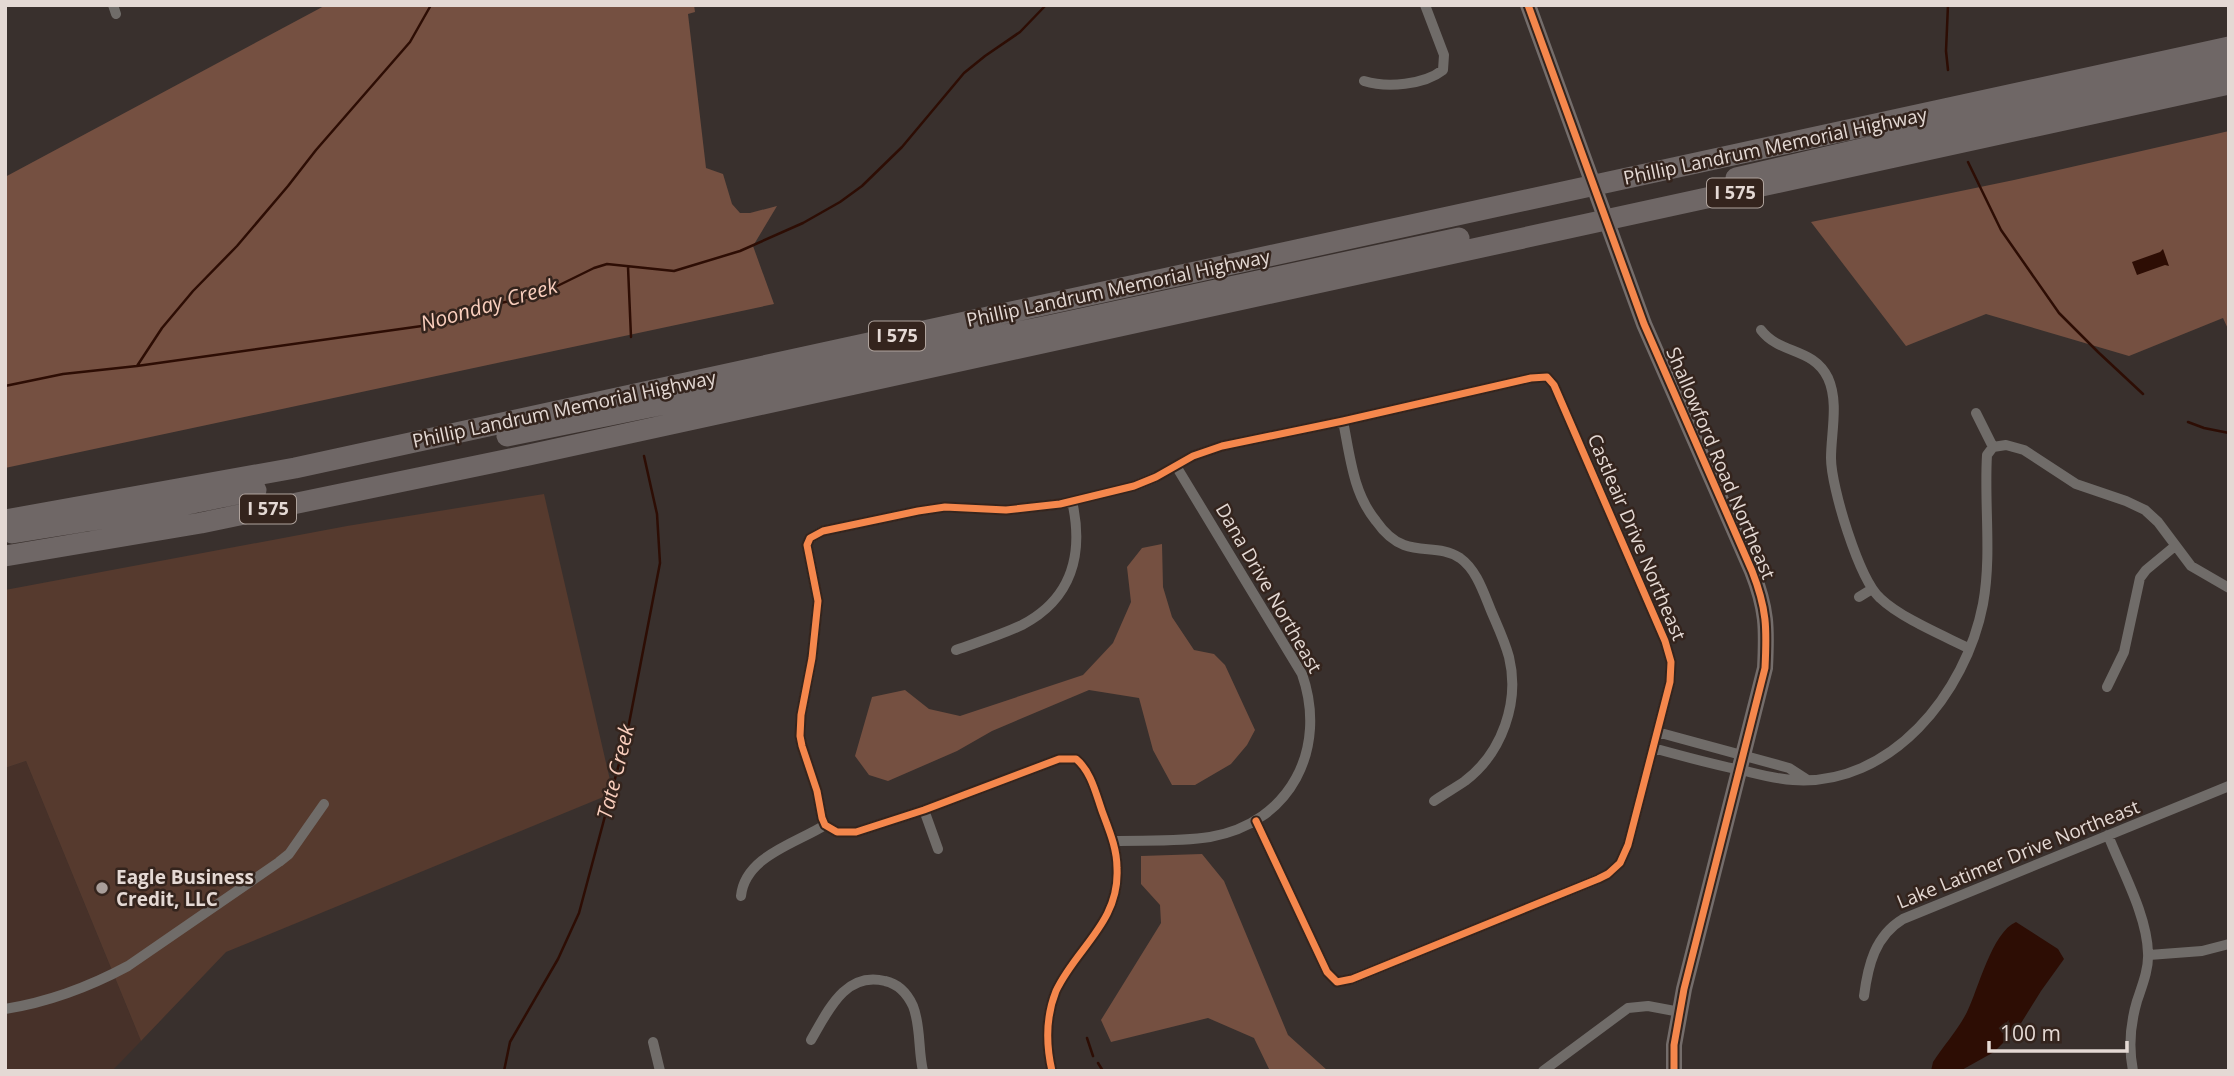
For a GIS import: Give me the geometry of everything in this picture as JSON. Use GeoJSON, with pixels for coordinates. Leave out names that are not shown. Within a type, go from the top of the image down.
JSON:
{"type":"FeatureCollection","features":[{"type":"Feature","properties":{"kind":"highway","name":"Phillip Landrum Memorial Highway"},"geometry":{"type":"LineString","coordinates":[[5,520],[295,468],[2229,47]]}},
{"type":"Feature","properties":{"kind":"highway"},"geometry":{"type":"LineString","coordinates":[[5,534],[168,508],[1048,326],[1611,206],[2229,64]]}},
{"type":"Feature","properties":{"kind":"highway","name":"Phillip Landrum Memorial Highway"},"geometry":{"type":"LineString","coordinates":[[5,556],[201,523],[529,455],[2229,85]]}},
{"type":"Feature","properties":{"kind":"highway"},"geometry":{"type":"LineString","coordinates":[[1305,248],[1558,205],[1777,158],[2017,113]]}},
{"type":"Feature","properties":{"kind":"street"},"geometry":{"type":"LineString","coordinates":[[1364,81],[1388,86],[1448,72],[1425,5]]}},
{"type":"Feature","properties":{"kind":"street","name":"Shallowford Road Northeast"},"geometry":{"type":"LineString","coordinates":[[1528,5],[1644,324],[1752,571],[1764,608],[1767,629],[1765,668],[1680,1012],[1674,1045],[1674,1071]]}},
{"type":"Feature","properties":{"kind":"street"},"geometry":{"type":"LineString","coordinates":[[1761,330],[1773,343],[1810,357],[1819,365],[1831,385],[1831,461],[1834,488],[1864,574],[1872,589],[1886,603],[1968,648]]}},
{"type":"Feature","properties":{"kind":"street","name":"Castleair Drive Northeast"},"geometry":{"type":"LineString","coordinates":[[825,825],[800,736],[818,601],[805,535],[945,507],[1006,510],[1072,501],[1134,486],[1200,453],[1222,446],[1550,373],[1670,652],[1671,672],[1624,855],[1608,874],[1335,985],[1256,821]]}},
{"type":"Feature","properties":{"kind":"street"},"geometry":{"type":"LineString","coordinates":[[1976,413],[1993,447]]}},
{"type":"Feature","properties":{"kind":"street"},"geometry":{"type":"LineString","coordinates":[[1343,421],[1357,487],[1368,511],[1385,531],[1403,545],[1451,553],[1462,559],[1471,569],[1509,657],[1512,696],[1508,715],[1496,744],[1465,781],[1434,801]]}},
{"type":"Feature","properties":{"kind":"street"},"geometry":{"type":"LineString","coordinates":[[1653,748],[1788,768],[1806,779],[1833,778],[1855,771],[1874,762],[1907,739],[1943,699],[1968,648],[1979,618],[1985,589],[1987,455],[1993,447],[2006,445],[2024,450],[2076,484],[2145,510],[2158,522],[2191,566],[2229,588]]}},
{"type":"Feature","properties":{"kind":"street","name":"Dana Drive Northeast"},"geometry":{"type":"LineString","coordinates":[[1113,841],[1211,837],[1256,821],[1287,793],[1302,765],[1310,740],[1312,723],[1308,691],[1302,674],[1176,466]]}},
{"type":"Feature","properties":{"kind":"street"},"geometry":{"type":"LineString","coordinates":[[956,650],[1021,625],[1036,616],[1059,595],[1067,584],[1074,562],[1076,530],[1072,501]]}},
{"type":"Feature","properties":{"kind":"street"},"geometry":{"type":"LineString","coordinates":[[2106,687],[2124,652],[2140,578],[2175,546]]}},
{"type":"Feature","properties":{"kind":"street"},"geometry":{"type":"LineString","coordinates":[[1859,597],[1872,589]]}},
{"type":"Feature","properties":{"kind":"street"},"geometry":{"type":"LineString","coordinates":[[1657,732],[1742,763]]}},
{"type":"Feature","properties":{"kind":"street"},"geometry":{"type":"LineString","coordinates":[[1076,759],[1081,748]]}},
{"type":"Feature","properties":{"kind":"street"},"geometry":{"type":"LineString","coordinates":[[741,896],[741,887],[754,867],[825,825],[838,832],[856,832],[924,810],[1059,759],[1076,759],[1087,772],[1113,841],[1118,869],[1113,900],[1099,930],[1064,977],[1049,1012],[1047,1035],[1052,1071]]}},
{"type":"Feature","properties":{"kind":"street","name":"Lake Latimer Drive Northeast"},"geometry":{"type":"LineString","coordinates":[[1864,996],[1873,953],[1895,923],[2229,786]]}},
{"type":"Feature","properties":{"kind":"street"},"geometry":{"type":"LineString","coordinates":[[5,1009],[65,995],[128,966],[289,854],[324,804]]}},
{"type":"Feature","properties":{"kind":"street"},"geometry":{"type":"LineString","coordinates":[[924,810],[938,849]]}},
{"type":"Feature","properties":{"kind":"street"},"geometry":{"type":"LineString","coordinates":[[2108,835],[2139,912],[2149,955],[2129,1039],[2133,1071]]}},
{"type":"Feature","properties":{"kind":"street"},"geometry":{"type":"LineString","coordinates":[[2149,955],[2202,951],[2229,944]]}},
{"type":"Feature","properties":{"kind":"street"},"geometry":{"type":"LineString","coordinates":[[811,1040],[832,1004],[846,988],[863,980],[888,981],[903,990],[914,1009],[923,1071]]}},
{"type":"Feature","properties":{"kind":"street"},"geometry":{"type":"LineString","coordinates":[[1543,1071],[1628,1008],[1648,1006],[1680,1012]]}},
{"type":"Feature","properties":{"kind":"street"},"geometry":{"type":"LineString","coordinates":[[653,1042],[660,1071]]}},
{"type":"Feature","properties":{"kind":"shaded area"},"geometry":{"type":"Polygon","coordinates":[[[326,5],[694,5],[695,12],[688,14],[706,168],[723,174],[732,204],[740,213],[777,206],[753,246],[774,304],[5,468],[5,177],[326,5]]]}},
{"type":"Feature","properties":{"kind":"shaded area"},"geometry":{"type":"Polygon","coordinates":[[[2229,131],[2229,331],[2223,318],[2129,356],[1986,314],[1906,346],[1811,222],[2014,180],[2229,131]]]}},
{"type":"Feature","properties":{"kind":"shaded area"},"geometry":{"type":"Polygon","coordinates":[[[2163,249],[2169,266],[2137,275],[2132,262],[2163,249]]]}},
{"type":"Feature","properties":{"kind":"shaded area"},"geometry":{"type":"Polygon","coordinates":[[[544,494],[613,793],[226,952],[141,1041],[26,761],[5,768],[5,590],[347,526],[544,494]]]}},
{"type":"Feature","properties":{"kind":"shaded area"},"geometry":{"type":"Polygon","coordinates":[[[1162,544],[1163,587],[1172,617],[1194,650],[1214,654],[1225,665],[1255,730],[1247,745],[1231,764],[1195,785],[1172,785],[1153,750],[1139,698],[1089,690],[992,731],[957,751],[888,781],[869,775],[855,756],[872,697],[905,690],[929,709],[960,716],[1083,675],[1113,643],[1131,602],[1127,567],[1142,548],[1162,544]]]}},
{"type":"Feature","properties":{"kind":"shaded area"},"geometry":{"type":"Polygon","coordinates":[[[26,761],[141,1041],[112,1071],[5,1071],[5,768],[26,761]]]}},
{"type":"Feature","properties":{"kind":"shaded area"},"geometry":{"type":"Polygon","coordinates":[[[1202,854],[1224,881],[1288,1035],[1328,1071],[1270,1071],[1254,1038],[1208,1018],[1111,1042],[1101,1020],[1161,923],[1160,905],[1141,884],[1141,856],[1202,854]]]}},
{"type":"Feature","properties":{"kind":"shaded area"},"geometry":{"type":"Polygon","coordinates":[[[2016,922],[2058,949],[2064,959],[2018,1028],[1994,1052],[1960,1071],[1931,1071],[1933,1062],[1967,1012],[1993,949],[2007,928],[2016,922]]]}},
{"type":"Feature","properties":{"kind":"waterway"},"geometry":{"type":"LineString","coordinates":[[137,366],[162,328],[193,291],[237,246],[410,42],[431,5]]}},
{"type":"Feature","properties":{"kind":"waterway","name":"Noonday Creek"},"geometry":{"type":"LineString","coordinates":[[5,386],[63,374],[429,325],[496,304],[539,295],[607,264],[674,271],[740,251],[803,223],[862,186],[902,147],[964,73],[1020,32],[1046,5]]}},
{"type":"Feature","properties":{"kind":"waterway"},"geometry":{"type":"LineString","coordinates":[[1948,5],[1948,70]]}},
{"type":"Feature","properties":{"kind":"waterway"},"geometry":{"type":"LineString","coordinates":[[1968,162],[2001,230],[2059,313],[2143,394]]}},
{"type":"Feature","properties":{"kind":"waterway","name":"Tate Creek"},"geometry":{"type":"LineString","coordinates":[[628,267],[631,337]]}},
{"type":"Feature","properties":{"kind":"waterway"},"geometry":{"type":"LineString","coordinates":[[2188,422],[2229,433]]}},
{"type":"Feature","properties":{"kind":"waterway","name":"Tate Creek"},"geometry":{"type":"LineString","coordinates":[[504,1071],[510,1042],[558,959],[579,913],[627,734],[660,563],[657,514],[644,456]]}},
{"type":"Feature","properties":{"kind":"waterway"},"geometry":{"type":"LineString","coordinates":[[1087,1038],[1093,1056]]}},
{"type":"Feature","properties":{"kind":"waterway"},"geometry":{"type":"LineString","coordinates":[[1098,1063],[1103,1071]]}},
{"type":"Feature","properties":{"kind":"cycle path"},"geometry":{"type":"LineString","coordinates":[[1528,5],[1644,324],[1752,571],[1765,619],[1765,668],[1684,989],[1674,1045],[1674,1071]]}},
{"type":"Feature","properties":{"kind":"cycle path"},"geometry":{"type":"LineString","coordinates":[[1052,1071],[1048,1031],[1050,1010],[1056,991],[1104,919],[1112,904],[1116,887],[1117,861],[1114,846],[1092,783],[1086,770],[1076,759],[1059,759],[924,810],[856,832],[837,832],[825,825],[800,736],[818,601],[807,545],[810,538],[823,531],[945,507],[1006,510],[1060,504],[1134,486],[1193,456],[1222,446],[1531,378],[1547,377],[1554,385],[1665,641],[1671,662],[1670,682],[1628,845],[1620,863],[1598,879],[1352,979],[1337,982],[1327,972],[1256,821]]}},
{"type":"Feature","properties":{"kind":"place","name":"Eagle Business Credit, LLC"},"geometry":{"type":"Point","coordinates":[102,888]}}]}
